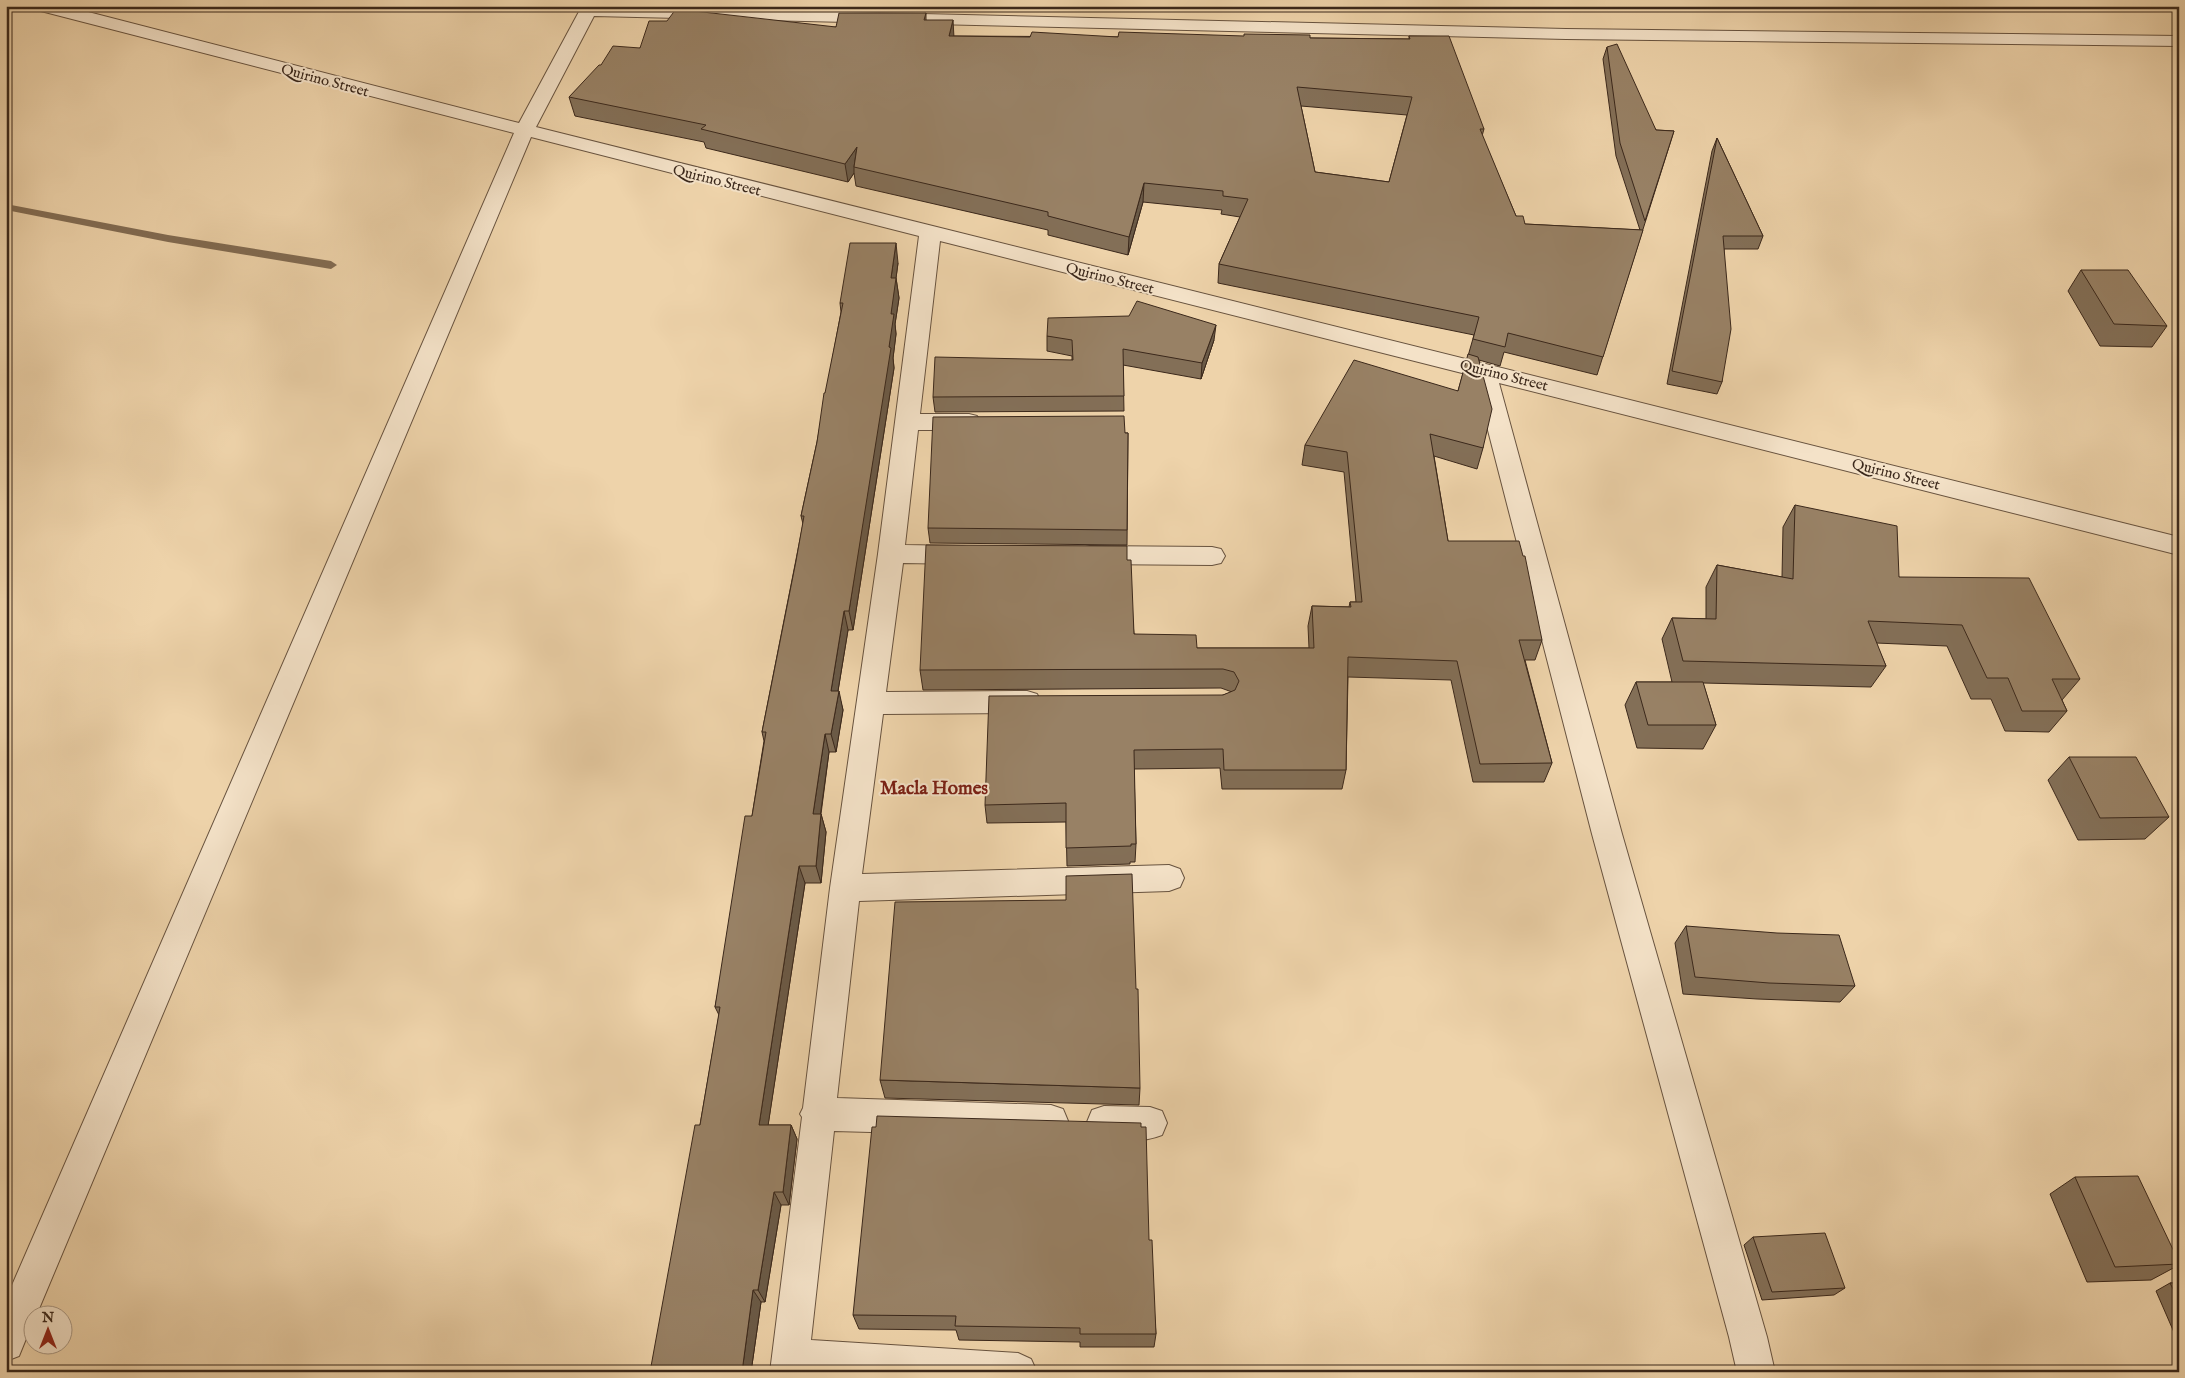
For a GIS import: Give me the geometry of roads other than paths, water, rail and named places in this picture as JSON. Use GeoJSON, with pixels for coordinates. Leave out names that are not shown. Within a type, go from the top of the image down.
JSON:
{"type":"FeatureCollection","features":[{"type":"Feature","properties":{"kind":"street","name":"Quirino Street"},"geometry":{"type":"LineString","coordinates":[[43,6],[930,234],[1484,370],[2179,546]]}},
{"type":"Feature","properties":{"kind":"street"},"geometry":{"type":"LineString","coordinates":[[6,1343],[524,131],[590,8],[1546,33],[2179,41]]}},
{"type":"Feature","properties":{"kind":"street"},"geometry":{"type":"LineString","coordinates":[[930,234],[891,554],[845,888],[789,1364],[1018,1372]]}},
{"type":"Feature","properties":{"kind":"street"},"geometry":{"type":"LineString","coordinates":[[1484,370],[1607,834],[1746,1327],[1756,1372]]}},
{"type":"Feature","properties":{"kind":"street"},"geometry":{"type":"LineString","coordinates":[[906,422],[996,422]]}},
{"type":"Feature","properties":{"kind":"street"},"geometry":{"type":"LineString","coordinates":[[891,554],[988,555]]}},
{"type":"Feature","properties":{"kind":"street"},"geometry":{"type":"LineString","coordinates":[[1066,555],[1212,556]]}},
{"type":"Feature","properties":{"kind":"street"},"geometry":{"type":"LineString","coordinates":[[871,703],[1051,702]]}},
{"type":"Feature","properties":{"kind":"street"},"geometry":{"type":"LineString","coordinates":[[845,888],[1169,878]]}},
{"type":"Feature","properties":{"kind":"street"},"geometry":{"type":"LineString","coordinates":[[817,1114],[1150,1123]]}},
{"type":"Feature","properties":{"kind":"waterway"},"geometry":{"type":"LineString","coordinates":[[6,207],[168,239],[331,265]]}},
{"type":"Feature","properties":{"kind":"district","name":"Macla Homes"},"geometry":{"type":"Point","coordinates":[934,787]}}]}
